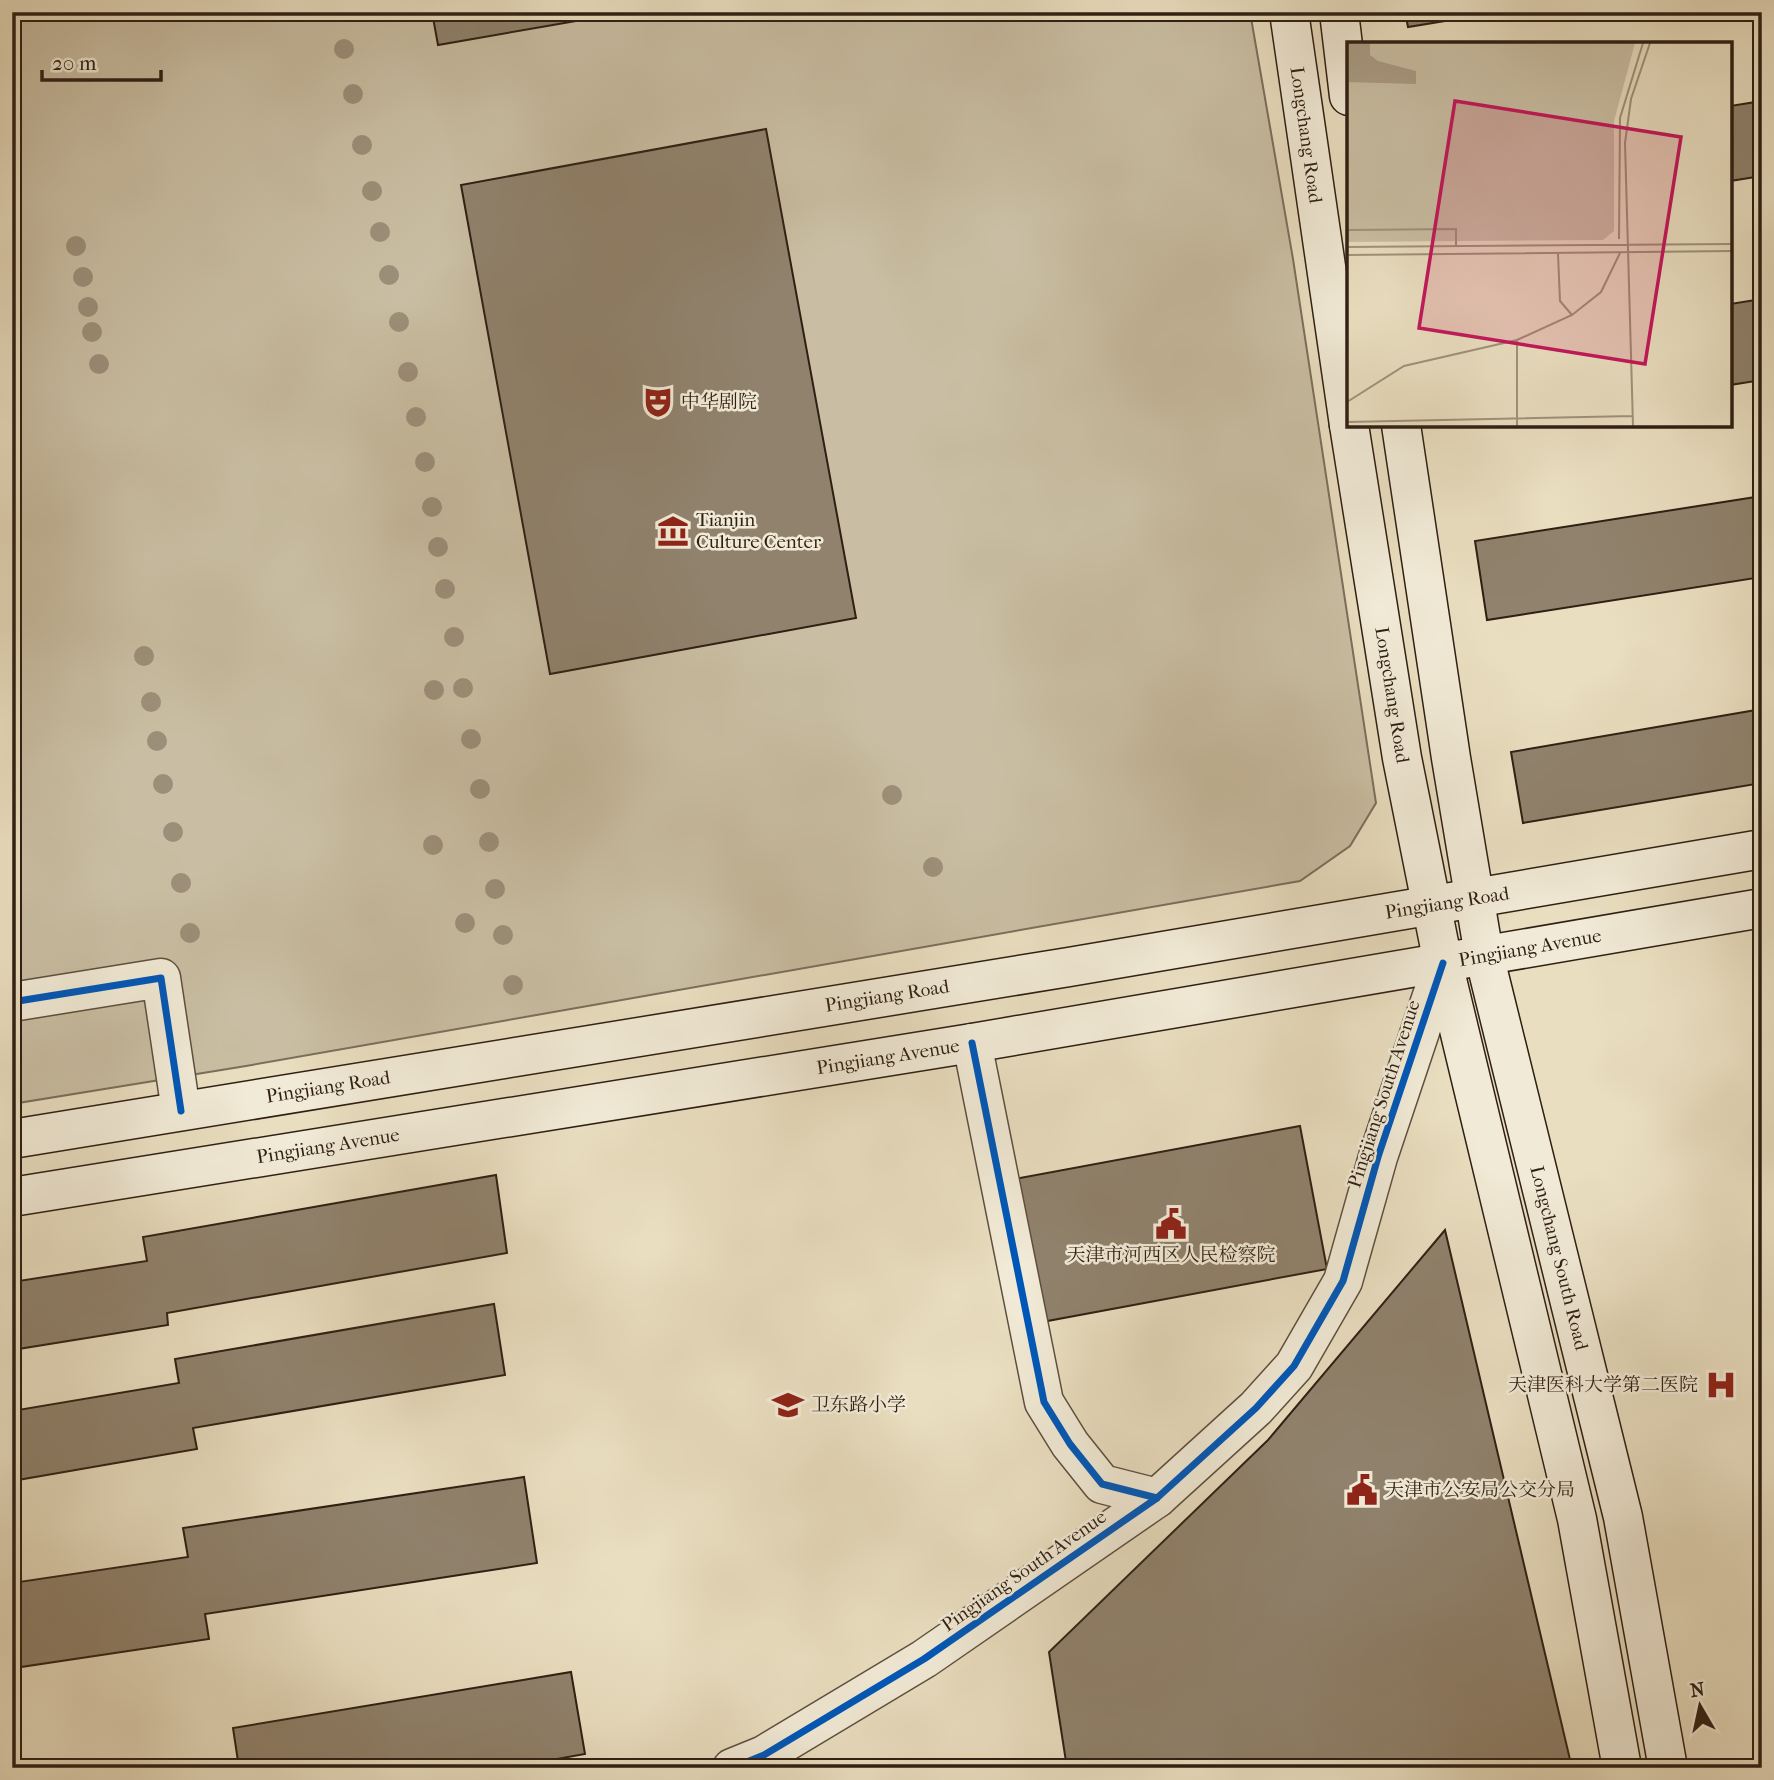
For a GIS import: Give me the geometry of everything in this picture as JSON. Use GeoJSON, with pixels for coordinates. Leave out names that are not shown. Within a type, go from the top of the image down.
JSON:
{"type":"FeatureCollection","features":[{"type":"Feature","properties":{"kind":"main road","name":"Longchang Road"},"geometry":{"type":"LineString","coordinates":[[1289,12],[1347,411]]}},
{"type":"Feature","properties":{"kind":"main road"},"geometry":{"type":"LineString","coordinates":[[1339,12],[1347,79]]}},
{"type":"Feature","properties":{"kind":"main road","name":"Longchang Road"},"geometry":{"type":"LineString","coordinates":[[1349,427],[1402,758],[1443,962]]}},
{"type":"Feature","properties":{"kind":"main road"},"geometry":{"type":"LineString","coordinates":[[1401,427],[1451,758],[1484,955]]}},
{"type":"Feature","properties":{"kind":"main road","name":"Pingjiang Road"},"geometry":{"type":"LineString","coordinates":[[12,1139],[1069,967],[1762,849]]}},
{"type":"Feature","properties":{"kind":"main road","name":"Pingjiang Avenue"},"geometry":{"type":"LineString","coordinates":[[12,1197],[972,1043],[1762,908]]}},
{"type":"Feature","properties":{"kind":"main road","name":"Longchang South Road"},"geometry":{"type":"LineString","coordinates":[[1484,955],[1623,1517],[1668,1768]]}},
{"type":"Feature","properties":{"kind":"main road"},"geometry":{"type":"LineString","coordinates":[[1443,962],[1577,1519],[1622,1768]]}},
{"type":"Feature","properties":{"kind":"main road","name":"Pingjiang South Avenue"},"geometry":{"type":"LineString","coordinates":[[754,1764],[924,1659],[1157,1498],[1256,1408],[1294,1366],[1343,1281],[1378,1157],[1443,962]]}},
{"type":"Feature","properties":{"kind":"main road"},"geometry":{"type":"LineString","coordinates":[[12,1002],[161,978],[181,1111]]}},
{"type":"Feature","properties":{"kind":"main road"},"geometry":{"type":"LineString","coordinates":[[972,1043],[1044,1402],[1070,1444],[1102,1484],[1157,1498]]}},
{"type":"Feature","properties":{"kind":"shaded area","name":"Tianjin Culture Center"},"geometry":{"type":"Polygon","coordinates":[[[12,12],[1250,12],[1293,259],[1376,803],[1350,846],[1300,881],[246,1066],[12,1104],[12,12]]]}},
{"type":"Feature","properties":{"kind":"building"},"geometry":{"type":"Polygon","coordinates":[[[432,12],[628,12],[438,45],[432,12]]]}},
{"type":"Feature","properties":{"kind":"building"},"geometry":{"type":"Polygon","coordinates":[[[1405,12],[1500,12],[1408,27],[1405,12]]]}},
{"type":"Feature","properties":{"kind":"building"},"geometry":{"type":"Polygon","coordinates":[[[1762,101],[1762,176],[1732,181],[1732,106],[1762,101]]]}},
{"type":"Feature","properties":{"kind":"building","name":"中华剧院"},"geometry":{"type":"Polygon","coordinates":[[[766,129],[856,618],[550,674],[461,185],[766,129]]]}},
{"type":"Feature","properties":{"kind":"building"},"geometry":{"type":"Polygon","coordinates":[[[1762,299],[1762,380],[1732,385],[1732,304],[1762,299]]]}},
{"type":"Feature","properties":{"kind":"building"},"geometry":{"type":"Polygon","coordinates":[[[1762,496],[1762,577],[1487,620],[1475,541],[1762,496]]]}},
{"type":"Feature","properties":{"kind":"building"},"geometry":{"type":"Polygon","coordinates":[[[1762,709],[1762,783],[1523,823],[1511,752],[1762,709]]]}},
{"type":"Feature","properties":{"kind":"building","name":"天津市河西区人民检察院"},"geometry":{"type":"Polygon","coordinates":[[[1300,1126],[1327,1269],[1042,1322],[1015,1179],[1300,1126]]]}},
{"type":"Feature","properties":{"kind":"building"},"geometry":{"type":"Polygon","coordinates":[[[496,1175],[507,1253],[167,1313],[168,1325],[12,1350],[12,1282],[147,1261],[143,1237],[496,1175]]]}},
{"type":"Feature","properties":{"kind":"building","name":"天津市公安局公交分局"},"geometry":{"type":"Polygon","coordinates":[[[1445,1230],[1572,1768],[1067,1768],[1049,1652],[1268,1440],[1445,1230]]]}},
{"type":"Feature","properties":{"kind":"building"},"geometry":{"type":"Polygon","coordinates":[[[494,1304],[505,1375],[193,1428],[197,1449],[12,1481],[12,1411],[179,1383],[175,1359],[494,1304]]]}},
{"type":"Feature","properties":{"kind":"building"},"geometry":{"type":"Polygon","coordinates":[[[524,1477],[537,1563],[205,1614],[209,1639],[14,1668],[12,1583],[188,1557],[183,1528],[524,1477]]]}},
{"type":"Feature","properties":{"kind":"building"},"geometry":{"type":"Polygon","coordinates":[[[571,1672],[585,1754],[506,1768],[239,1768],[233,1728],[571,1672]]]}},
{"type":"Feature","properties":{"kind":"cycle path"},"geometry":{"type":"LineString","coordinates":[[732,1768],[764,1755],[924,1659],[1157,1498],[1256,1408],[1294,1366],[1343,1281],[1378,1157],[1443,963]]}},
{"type":"Feature","properties":{"kind":"cycle path"},"geometry":{"type":"LineString","coordinates":[[12,1002],[161,978],[181,1111]]}},
{"type":"Feature","properties":{"kind":"cycle path"},"geometry":{"type":"LineString","coordinates":[[972,1043],[1044,1402],[1070,1444],[1102,1484],[1157,1498]]}},
{"type":"Feature","properties":{"kind":"place","name":"中华剧院"},"geometry":{"type":"Point","coordinates":[658,402]}},
{"type":"Feature","properties":{"kind":"place","name":"Tianjin Culture Center"},"geometry":{"type":"Point","coordinates":[673,531]}},
{"type":"Feature","properties":{"kind":"place","name":"天津市河西区人民检察院"},"geometry":{"type":"Point","coordinates":[1171,1224]}},
{"type":"Feature","properties":{"kind":"place","name":"天津医科大学第二医院"},"geometry":{"type":"Point","coordinates":[1721,1385]}},
{"type":"Feature","properties":{"kind":"place","name":"卫东路小学"},"geometry":{"type":"Point","coordinates":[788,1405]}},
{"type":"Feature","properties":{"kind":"place","name":"天津市公安局公交分局"},"geometry":{"type":"Point","coordinates":[1362,1490]}}]}
